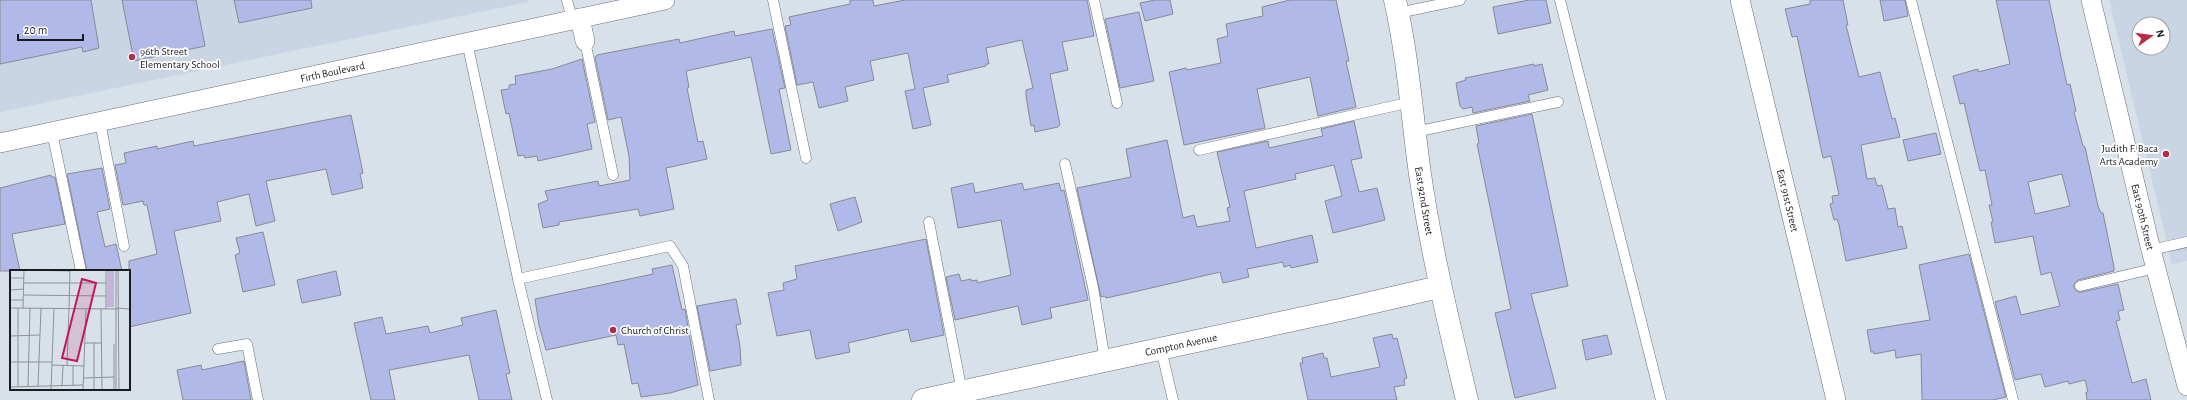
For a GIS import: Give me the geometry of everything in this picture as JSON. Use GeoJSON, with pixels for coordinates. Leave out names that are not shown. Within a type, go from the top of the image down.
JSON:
{"type":"FeatureCollection","features":[{"type":"Feature","properties":{"kind":"main road","name":"East 92nd Street"},"geometry":{"type":"LineString","coordinates":[[1396,6],[1439,286],[1466,400]]}},
{"type":"Feature","properties":{"kind":"main road","name":"Compton Avenue"},"geometry":{"type":"LineString","coordinates":[[923,400],[1340,310],[1439,286]]}},
{"type":"Feature","properties":{"kind":"street","name":"Firth Boulevard"},"geometry":{"type":"LineString","coordinates":[[0,143],[665,0]]}},
{"type":"Feature","properties":{"kind":"street","name":"East 91st Street"},"geometry":{"type":"LineString","coordinates":[[1740,0],[1836,400]]}},
{"type":"Feature","properties":{"kind":"street","name":"East 90th Street"},"geometry":{"type":"LineString","coordinates":[[2091,0],[2154,259],[2187,386]]}},
{"type":"Feature","properties":{"kind":"street"},"geometry":{"type":"LineString","coordinates":[[576,19],[585,41]]}},
{"type":"Feature","properties":{"kind":"lane"},"geometry":{"type":"LineString","coordinates":[[568,0],[576,19]]}},
{"type":"Feature","properties":{"kind":"lane"},"geometry":{"type":"LineString","coordinates":[[772,0],[806,158]]}},
{"type":"Feature","properties":{"kind":"lane"},"geometry":{"type":"LineString","coordinates":[[1094,0],[1118,103]]}},
{"type":"Feature","properties":{"kind":"lane"},"geometry":{"type":"LineString","coordinates":[[1396,6],[1460,0]]}},
{"type":"Feature","properties":{"kind":"lane"},"geometry":{"type":"LineString","coordinates":[[1560,0],[1661,400]]}},
{"type":"Feature","properties":{"kind":"lane"},"geometry":{"type":"LineString","coordinates":[[1911,0],[2013,400]]}},
{"type":"Feature","properties":{"kind":"lane"},"geometry":{"type":"LineString","coordinates":[[585,41],[613,175]]}},
{"type":"Feature","properties":{"kind":"lane"},"geometry":{"type":"LineString","coordinates":[[467,42],[518,279],[547,400]]}},
{"type":"Feature","properties":{"kind":"lane"},"geometry":{"type":"LineString","coordinates":[[1200,150],[1411,102]]}},
{"type":"Feature","properties":{"kind":"lane"},"geometry":{"type":"LineString","coordinates":[[1415,132],[1558,102]]}},
{"type":"Feature","properties":{"kind":"lane"},"geometry":{"type":"LineString","coordinates":[[100,122],[124,246]]}},
{"type":"Feature","properties":{"kind":"lane"},"geometry":{"type":"LineString","coordinates":[[52,132],[81,270]]}},
{"type":"Feature","properties":{"kind":"lane"},"geometry":{"type":"LineString","coordinates":[[1065,164],[1093,287],[1105,361]]}},
{"type":"Feature","properties":{"kind":"lane"},"geometry":{"type":"LineString","coordinates":[[929,222],[962,392]]}},
{"type":"Feature","properties":{"kind":"lane"},"geometry":{"type":"LineString","coordinates":[[2080,286],[2154,259],[2187,242]]}},
{"type":"Feature","properties":{"kind":"lane"},"geometry":{"type":"LineString","coordinates":[[518,279],[670,246],[683,266],[709,400]]}},
{"type":"Feature","properties":{"kind":"lane"},"geometry":{"type":"LineString","coordinates":[[218,349],[246,344],[258,400]]}},
{"type":"Feature","properties":{"kind":"lane"},"geometry":{"type":"LineString","coordinates":[[1161,349],[1173,400]]}},
{"type":"Feature","properties":{"kind":"shaded area","name":"96th Street Elementary School"},"geometry":{"type":"Polygon","coordinates":[[[0,0],[528,0],[528,2],[0,112],[0,0]]]}},
{"type":"Feature","properties":{"kind":"shaded area","name":"Judith F. Baca Arts Academy"},"geometry":{"type":"Polygon","coordinates":[[[2109,0],[2187,0],[2187,261],[2172,264],[2109,0]]]}},
{"type":"Feature","properties":{"kind":"building"},"geometry":{"type":"Polygon","coordinates":[[[0,0],[91,0],[99,48],[83,52],[82,47],[0,64],[0,0]]]}},
{"type":"Feature","properties":{"kind":"building"},"geometry":{"type":"Polygon","coordinates":[[[122,0],[196,0],[205,46],[134,61],[122,0]]]}},
{"type":"Feature","properties":{"kind":"building"},"geometry":{"type":"Polygon","coordinates":[[[234,0],[311,0],[312,8],[239,23],[234,0]]]}},
{"type":"Feature","properties":{"kind":"building"},"geometry":{"type":"Polygon","coordinates":[[[850,0],[873,0],[874,6],[905,0],[1087,0],[1094,36],[1062,42],[1068,70],[1050,74],[1060,125],[1058,127],[1035,132],[1034,125],[1031,126],[1026,90],[1033,88],[1022,40],[986,48],[989,64],[986,64],[986,66],[947,75],[949,82],[923,88],[931,125],[913,129],[905,91],[915,89],[908,53],[870,61],[874,80],[845,87],[848,101],[819,108],[813,82],[797,85],[785,26],[791,25],[789,17],[850,4],[850,0]]]}},
{"type":"Feature","properties":{"kind":"building"},"geometry":{"type":"Polygon","coordinates":[[[1155,0],[1170,0],[1173,14],[1145,21],[1140,3],[1155,0]]]}},
{"type":"Feature","properties":{"kind":"building"},"geometry":{"type":"Polygon","coordinates":[[[1290,0],[1336,0],[1349,61],[1346,61],[1356,107],[1318,116],[1310,77],[1257,89],[1265,128],[1184,145],[1169,72],[1221,63],[1217,39],[1228,36],[1226,24],[1263,16],[1262,7],[1290,0]]]}},
{"type":"Feature","properties":{"kind":"building"},"geometry":{"type":"Polygon","coordinates":[[[1529,0],[1546,0],[1551,23],[1498,34],[1493,7],[1529,0]]]}},
{"type":"Feature","properties":{"kind":"building"},"geometry":{"type":"Polygon","coordinates":[[[1810,0],[1843,0],[1848,25],[1846,25],[1859,77],[1880,72],[1892,119],[1895,118],[1900,137],[1861,145],[1867,179],[1875,178],[1877,186],[1882,185],[1888,209],[1895,208],[1898,227],[1902,226],[1907,248],[1846,261],[1839,225],[1837,219],[1834,220],[1830,204],[1833,203],[1832,196],[1839,195],[1831,156],[1823,158],[1797,36],[1792,37],[1785,9],[1810,4],[1810,0]]]}},
{"type":"Feature","properties":{"kind":"building"},"geometry":{"type":"Polygon","coordinates":[[[1880,0],[1905,0],[1908,16],[1884,21],[1880,0]]]}},
{"type":"Feature","properties":{"kind":"building"},"geometry":{"type":"Polygon","coordinates":[[[1996,0],[2049,0],[2067,85],[2070,84],[2076,111],[2074,112],[2083,146],[2085,147],[2098,206],[2101,213],[2103,213],[2114,267],[2114,271],[2078,280],[2074,284],[2074,288],[2078,292],[2082,292],[2118,284],[2124,310],[2118,311],[2120,320],[2116,321],[2132,383],[2146,379],[2151,400],[2087,400],[2086,392],[2088,392],[2085,380],[2069,384],[2068,381],[2045,387],[2041,374],[2015,380],[1995,302],[2016,296],[2021,315],[2060,306],[2051,272],[2041,275],[2033,236],[1995,243],[1991,222],[1993,222],[1989,205],[1992,205],[1985,170],[1980,171],[1964,103],[1960,104],[1953,76],[1978,69],[1978,72],[2010,64],[1996,0]],[[2062,174],[2028,182],[2035,214],[2070,206],[2062,174]]]}},
{"type":"Feature","properties":{"kind":"building"},"geometry":{"type":"Polygon","coordinates":[[[1139,12],[1154,81],[1120,88],[1105,19],[1139,12]]]}},
{"type":"Feature","properties":{"kind":"building"},"geometry":{"type":"Polygon","coordinates":[[[772,29],[785,88],[779,89],[791,150],[771,154],[751,57],[686,71],[689,87],[687,88],[698,142],[703,141],[707,159],[666,168],[674,209],[640,216],[638,209],[559,222],[559,225],[543,228],[538,204],[548,200],[545,191],[598,181],[599,186],[630,180],[629,156],[621,117],[608,120],[595,57],[597,55],[679,39],[680,43],[734,31],[735,36],[772,29]]]}},
{"type":"Feature","properties":{"kind":"building"},"geometry":{"type":"Polygon","coordinates":[[[582,59],[595,122],[587,124],[592,149],[538,161],[537,156],[525,158],[524,155],[518,156],[509,113],[506,114],[501,90],[509,89],[509,85],[516,84],[515,76],[552,69],[582,59]]]}},
{"type":"Feature","properties":{"kind":"building"},"geometry":{"type":"Polygon","coordinates":[[[1534,64],[1534,66],[1542,64],[1548,90],[1528,95],[1530,101],[1473,113],[1472,107],[1463,109],[1460,106],[1456,83],[1466,80],[1465,78],[1534,64]]]}},
{"type":"Feature","properties":{"kind":"building"},"geometry":{"type":"Polygon","coordinates":[[[1532,114],[1568,286],[1531,294],[1556,388],[1515,398],[1495,313],[1511,309],[1477,144],[1479,143],[1476,126],[1532,114]]]}},
{"type":"Feature","properties":{"kind":"building"},"geometry":{"type":"Polygon","coordinates":[[[351,115],[363,173],[360,174],[363,188],[332,195],[326,169],[266,181],[275,221],[256,226],[249,194],[217,202],[221,221],[174,231],[191,313],[130,327],[129,261],[157,254],[147,205],[144,205],[143,201],[123,205],[115,165],[126,163],[124,153],[157,146],[157,149],[193,141],[194,146],[351,115]]]}},
{"type":"Feature","properties":{"kind":"building"},"geometry":{"type":"Polygon","coordinates":[[[1354,121],[1362,158],[1351,160],[1359,192],[1377,188],[1385,220],[1333,233],[1325,201],[1342,196],[1334,165],[1295,174],[1296,179],[1244,191],[1256,248],[1312,235],[1318,262],[1291,268],[1290,265],[1284,267],[1283,262],[1247,269],[1249,277],[1223,283],[1220,272],[1106,298],[1105,296],[1101,297],[1077,188],[1131,177],[1126,149],[1167,140],[1183,218],[1194,215],[1197,227],[1230,221],[1227,208],[1230,207],[1217,152],[1268,141],[1269,148],[1323,136],[1321,129],[1354,121]]]}},
{"type":"Feature","properties":{"kind":"building"},"geometry":{"type":"Polygon","coordinates":[[[1936,133],[1941,154],[1908,161],[1903,140],[1936,133]]]}},
{"type":"Feature","properties":{"kind":"building"},"geometry":{"type":"Polygon","coordinates":[[[102,168],[110,209],[97,212],[105,247],[116,244],[122,270],[87,270],[67,174],[102,168]]]}},
{"type":"Feature","properties":{"kind":"building"},"geometry":{"type":"Polygon","coordinates":[[[51,175],[51,177],[55,177],[65,224],[12,234],[20,270],[0,271],[0,188],[51,175]]]}},
{"type":"Feature","properties":{"kind":"building"},"geometry":{"type":"Polygon","coordinates":[[[973,183],[975,193],[1022,183],[1024,190],[1059,183],[1061,191],[1064,190],[1088,300],[1050,308],[1052,318],[1022,325],[1018,306],[955,320],[946,277],[959,274],[961,281],[971,279],[971,281],[977,280],[977,283],[1011,275],[1001,220],[958,228],[951,188],[973,183]]]}},
{"type":"Feature","properties":{"kind":"building"},"geometry":{"type":"Polygon","coordinates":[[[855,197],[862,222],[838,231],[830,204],[855,197]]]}},
{"type":"Feature","properties":{"kind":"building"},"geometry":{"type":"Polygon","coordinates":[[[263,232],[275,285],[243,292],[235,255],[240,253],[236,238],[263,232]]]}},
{"type":"Feature","properties":{"kind":"building"},"geometry":{"type":"Polygon","coordinates":[[[926,239],[944,335],[911,342],[908,329],[848,343],[850,352],[816,359],[810,330],[777,336],[768,293],[784,290],[783,283],[797,279],[795,266],[926,239]]]}},
{"type":"Feature","properties":{"kind":"building"},"geometry":{"type":"Polygon","coordinates":[[[1969,254],[2006,397],[1993,400],[1922,400],[1921,354],[1896,358],[1895,350],[1874,354],[1874,352],[1871,352],[1867,330],[1930,320],[1919,265],[1969,254]]]}},
{"type":"Feature","properties":{"kind":"building","name":"Church of Christ"},"geometry":{"type":"Polygon","coordinates":[[[672,265],[682,310],[685,309],[698,385],[670,393],[641,397],[638,383],[632,384],[624,344],[618,345],[616,335],[546,350],[539,325],[535,299],[653,274],[652,269],[672,265]]]}},
{"type":"Feature","properties":{"kind":"building"},"geometry":{"type":"Polygon","coordinates":[[[336,271],[341,295],[302,303],[297,280],[336,271]]]}},
{"type":"Feature","properties":{"kind":"building"},"geometry":{"type":"Polygon","coordinates":[[[736,299],[741,324],[736,325],[740,346],[741,365],[710,371],[697,306],[736,299]]]}},
{"type":"Feature","properties":{"kind":"building"},"geometry":{"type":"Polygon","coordinates":[[[496,310],[510,373],[506,374],[512,400],[479,400],[469,355],[389,370],[395,400],[371,400],[354,323],[382,317],[386,334],[428,326],[430,333],[463,325],[461,318],[496,310]]]}},
{"type":"Feature","properties":{"kind":"building"},"geometry":{"type":"Polygon","coordinates":[[[1392,334],[1393,339],[1397,338],[1407,378],[1404,379],[1405,385],[1394,387],[1397,400],[1308,400],[1300,363],[1303,363],[1302,358],[1323,353],[1324,358],[1327,358],[1331,377],[1380,367],[1373,338],[1392,334]]]}},
{"type":"Feature","properties":{"kind":"building"},"geometry":{"type":"Polygon","coordinates":[[[1607,335],[1612,354],[1586,360],[1582,340],[1607,335]]]}},
{"type":"Feature","properties":{"kind":"building"},"geometry":{"type":"Polygon","coordinates":[[[244,361],[251,400],[183,400],[177,370],[201,365],[202,370],[244,361]]]}},
{"type":"Feature","properties":{"kind":"place","name":"96th Street Elementary School"},"geometry":{"type":"Point","coordinates":[132,57]}},
{"type":"Feature","properties":{"kind":"place","name":"Judith F. Baca Arts Academy"},"geometry":{"type":"Point","coordinates":[2166,154]}},
{"type":"Feature","properties":{"kind":"place","name":"Church of Christ"},"geometry":{"type":"Point","coordinates":[613,330]}}]}
